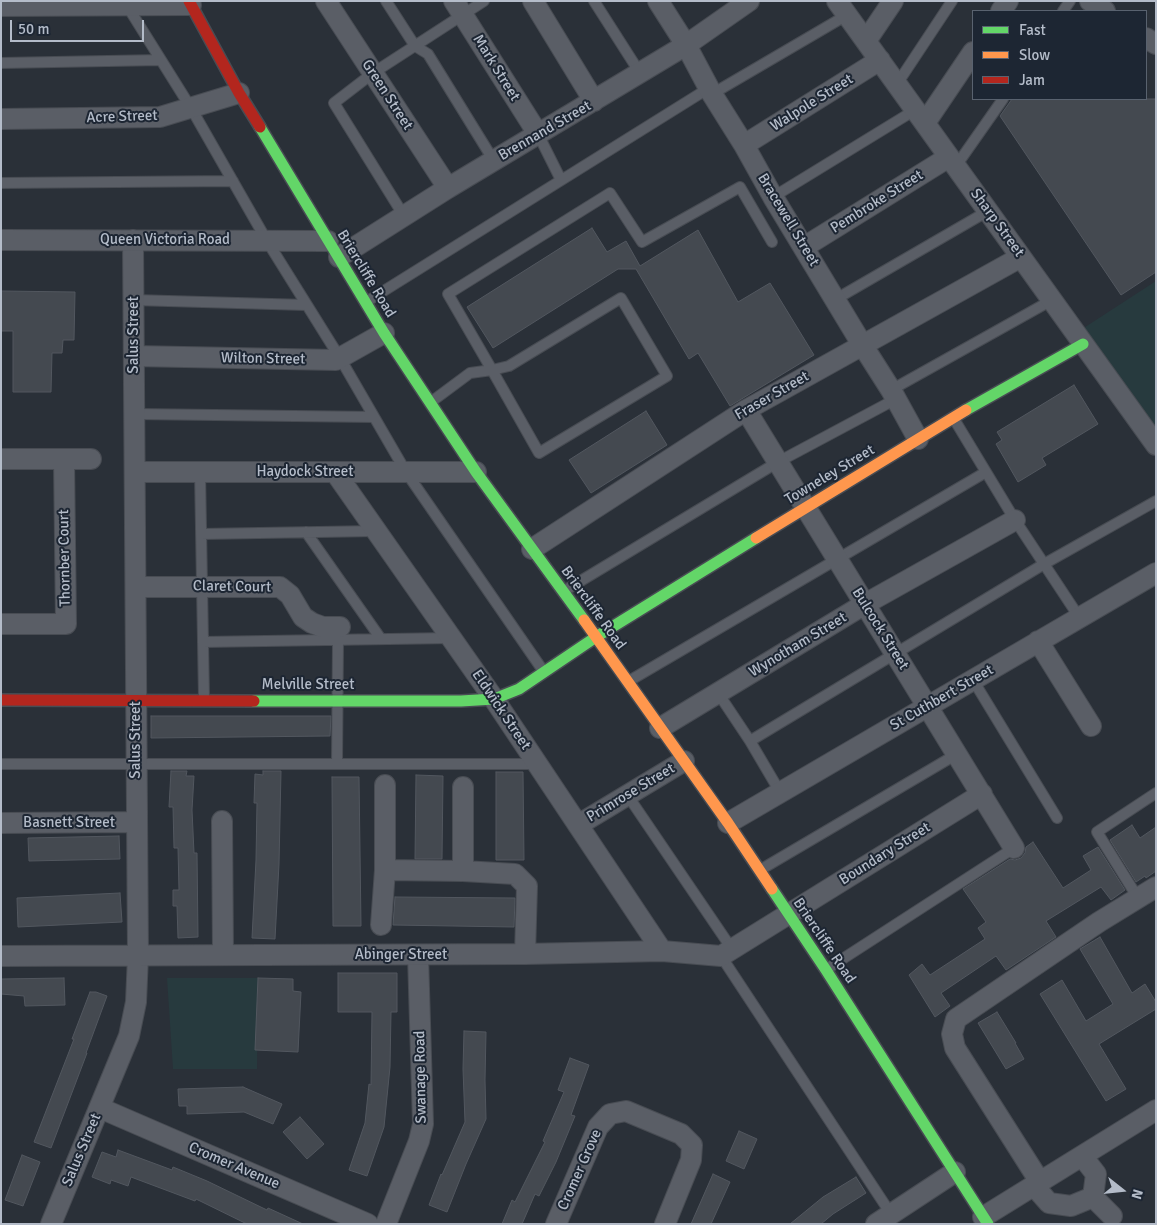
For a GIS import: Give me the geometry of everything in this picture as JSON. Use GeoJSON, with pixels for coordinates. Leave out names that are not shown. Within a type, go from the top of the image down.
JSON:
{"type":"FeatureCollection","features":[{"type":"Feature","properties":{"kind":"street","name":"Green Street"},"geometry":{"type":"LineString","coordinates":[[326,1],[448,188]]}},
{"type":"Feature","properties":{"kind":"street"},"geometry":{"type":"LineString","coordinates":[[533,1],[594,102]]}},
{"type":"Feature","properties":{"kind":"street","name":"Bracewell Street"},"geometry":{"type":"LineString","coordinates":[[658,1],[686,45],[773,197],[894,394],[918,439]]}},
{"type":"Feature","properties":{"kind":"street","name":"Brennand Street"},"geometry":{"type":"LineString","coordinates":[[334,249],[404,216],[686,45],[728,11],[749,1]]}},
{"type":"Feature","properties":{"kind":"street"},"geometry":{"type":"LineString","coordinates":[[866,41],[893,1]]}},
{"type":"Feature","properties":{"kind":"street"},"geometry":{"type":"LineString","coordinates":[[1090,1],[1104,10]]}},
{"type":"Feature","properties":{"kind":"street"},"geometry":{"type":"LineString","coordinates":[[1,6],[190,3]]}},
{"type":"Feature","properties":{"kind":"street","name":"Briercliffe Road"},"geometry":{"type":"LineString","coordinates":[[190,3],[239,93],[384,333],[476,472],[596,636],[728,823],[826,970],[985,1220]]}},
{"type":"Feature","properties":{"kind":"street","name":"Mark Street"},"geometry":{"type":"LineString","coordinates":[[459,8],[538,134]]}},
{"type":"Feature","properties":{"kind":"street","name":"Sharp Street"},"geometry":{"type":"LineString","coordinates":[[842,8],[1156,445]]}},
{"type":"Feature","properties":{"kind":"street"},"geometry":{"type":"LineString","coordinates":[[920,116],[972,53]]}},
{"type":"Feature","properties":{"kind":"street","name":"Walpole Street"},"geometry":{"type":"LineString","coordinates":[[744,145],[880,60]]}},
{"type":"Feature","properties":{"kind":"street","name":"Acre Street"},"geometry":{"type":"LineString","coordinates":[[1,119],[160,117],[239,93]]}},
{"type":"Feature","properties":{"kind":"street","name":"Pembroke Street"},"geometry":{"type":"LineString","coordinates":[[804,247],[952,162]]}},
{"type":"Feature","properties":{"kind":"street","name":"Queen Victoria Road"},"geometry":{"type":"LineString","coordinates":[[1,240],[267,241],[334,249]]}},
{"type":"Feature","properties":{"kind":"street","name":"Salus Street"},"geometry":{"type":"LineString","coordinates":[[51,1224],[129,1036],[136,1002],[138,956],[133,240]]}},
{"type":"Feature","properties":{"kind":"street","name":"Fraser Street"},"geometry":{"type":"LineString","coordinates":[[532,549],[746,410],[1021,257]]}},
{"type":"Feature","properties":{"kind":"street","name":"Wilton Street"},"geometry":{"type":"LineString","coordinates":[[134,356],[336,360],[384,333]]}},
{"type":"Feature","properties":{"kind":"street","name":"Towneley Street"},"geometry":{"type":"LineString","coordinates":[[596,636],[953,418],[1083,344]]}},
{"type":"Feature","properties":{"kind":"street","name":"Bulcock Street"},"geometry":{"type":"LineString","coordinates":[[746,410],[1014,848]]}},
{"type":"Feature","properties":{"kind":"street"},"geometry":{"type":"LineString","coordinates":[[1,459],[91,458]]}},
{"type":"Feature","properties":{"kind":"street","name":"Thornber Court"},"geometry":{"type":"LineString","coordinates":[[1,624],[66,624],[64,459]]}},
{"type":"Feature","properties":{"kind":"street","name":"Haydock Street"},"geometry":{"type":"LineString","coordinates":[[135,472],[476,472]]}},
{"type":"Feature","properties":{"kind":"street","name":"Eldwick Street"},"geometry":{"type":"LineString","coordinates":[[335,472],[494,699],[662,951]]}},
{"type":"Feature","properties":{"kind":"street","name":"Wynotham Street"},"geometry":{"type":"LineString","coordinates":[[660,728],[865,604],[1015,520]]}},
{"type":"Feature","properties":{"kind":"street","name":"St Cuthbert Street"},"geometry":{"type":"LineString","coordinates":[[728,823],[1156,573]]}},
{"type":"Feature","properties":{"kind":"street","name":"Claret Court"},"geometry":{"type":"LineString","coordinates":[[136,586],[280,588],[290,595],[303,617],[339,634]]}},
{"type":"Feature","properties":{"kind":"street","name":"Melville Street"},"geometry":{"type":"LineString","coordinates":[[1,700],[461,701],[494,699],[520,689],[596,636]]}},
{"type":"Feature","properties":{"kind":"street"},"geometry":{"type":"LineString","coordinates":[[1038,641],[1091,726]]}},
{"type":"Feature","properties":{"kind":"street","name":"Primrose Street"},"geometry":{"type":"LineString","coordinates":[[578,825],[684,761]]}},
{"type":"Feature","properties":{"kind":"street"},"geometry":{"type":"LineString","coordinates":[[381,925],[385,870],[385,785]]}},
{"type":"Feature","properties":{"kind":"street"},"geometry":{"type":"LineString","coordinates":[[463,787],[463,871]]}},
{"type":"Feature","properties":{"kind":"street","name":"Boundary Street"},"geometry":{"type":"LineString","coordinates":[[788,914],[982,794]]}},
{"type":"Feature","properties":{"kind":"street"},"geometry":{"type":"LineString","coordinates":[[222,821],[223,955]]}},
{"type":"Feature","properties":{"kind":"street","name":"Basnett Street"},"geometry":{"type":"LineString","coordinates":[[1,823],[137,822]]}},
{"type":"Feature","properties":{"kind":"street"},"geometry":{"type":"LineString","coordinates":[[385,870],[515,874],[526,886],[525,954]]}},
{"type":"Feature","properties":{"kind":"street"},"geometry":{"type":"LineString","coordinates":[[1093,1197],[1071,1206],[1049,1203],[956,1048],[952,1034],[956,1019],[1099,922],[1156,887]]}},
{"type":"Feature","properties":{"kind":"street"},"geometry":{"type":"LineString","coordinates":[[727,952],[788,914]]}},
{"type":"Feature","properties":{"kind":"street","name":"Abinger Street"},"geometry":{"type":"LineString","coordinates":[[1,956],[727,952]]}},
{"type":"Feature","properties":{"kind":"street","name":"Swanage Road"},"geometry":{"type":"LineString","coordinates":[[386,1224],[419,1141],[423,1124],[418,955]]}},
{"type":"Feature","properties":{"kind":"street","name":"Cromer Avenue"},"geometry":{"type":"LineString","coordinates":[[100,1108],[368,1224]]}},
{"type":"Feature","properties":{"kind":"street","name":"Cromer Grove"},"geometry":{"type":"LineString","coordinates":[[556,1224],[598,1127],[610,1114],[626,1110],[681,1134],[692,1146],[691,1160],[665,1224]]}},
{"type":"Feature","properties":{"kind":"street"},"geometry":{"type":"LineString","coordinates":[[985,1220],[1037,1184],[1156,1110]]}},
{"type":"Feature","properties":{"kind":"street"},"geometry":{"type":"LineString","coordinates":[[1082,1156],[1096,1174],[1093,1197]]}},
{"type":"Feature","properties":{"kind":"street"},"geometry":{"type":"LineString","coordinates":[[884,1219],[955,1172]]}},
{"type":"Feature","properties":{"kind":"street"},"geometry":{"type":"LineString","coordinates":[[1093,1197],[1112,1216]]}},
{"type":"Feature","properties":{"kind":"lane"},"geometry":{"type":"LineString","coordinates":[[386,1],[415,46],[428,54],[494,161]]}},
{"type":"Feature","properties":{"kind":"lane"},"geometry":{"type":"LineString","coordinates":[[404,216],[334,103],[373,73],[415,46],[459,8],[484,1]]}},
{"type":"Feature","properties":{"kind":"lane"},"geometry":{"type":"LineString","coordinates":[[594,1],[640,73]]}},
{"type":"Feature","properties":{"kind":"lane"},"geometry":{"type":"LineString","coordinates":[[897,84],[952,1]]}},
{"type":"Feature","properties":{"kind":"lane"},"geometry":{"type":"LineString","coordinates":[[126,4],[191,108],[267,241],[340,358],[406,472],[544,673]]}},
{"type":"Feature","properties":{"kind":"lane"},"geometry":{"type":"LineString","coordinates":[[366,302],[561,180],[711,91],[842,8]]}},
{"type":"Feature","properties":{"kind":"lane"},"geometry":{"type":"LineString","coordinates":[[1,63],[161,60]]}},
{"type":"Feature","properties":{"kind":"lane"},"geometry":{"type":"LineString","coordinates":[[952,162],[1002,100]]}},
{"type":"Feature","properties":{"kind":"lane"},"geometry":{"type":"LineString","coordinates":[[773,197],[920,116]]}},
{"type":"Feature","properties":{"kind":"lane"},"geometry":{"type":"LineString","coordinates":[[538,134],[561,180]]}},
{"type":"Feature","properties":{"kind":"lane"},"geometry":{"type":"LineString","coordinates":[[1,183],[233,181]]}},
{"type":"Feature","properties":{"kind":"lane"},"geometry":{"type":"LineString","coordinates":[[430,402],[470,373],[492,370],[509,366],[621,298],[667,376],[539,453],[492,370],[448,294],[610,193],[642,242],[740,187],[772,242]]}},
{"type":"Feature","properties":{"kind":"lane"},"geometry":{"type":"LineString","coordinates":[[836,300],[988,211]]}},
{"type":"Feature","properties":{"kind":"lane"},"geometry":{"type":"LineString","coordinates":[[134,300],[306,305]]}},
{"type":"Feature","properties":{"kind":"lane"},"geometry":{"type":"LineString","coordinates":[[563,592],[1052,300]]}},
{"type":"Feature","properties":{"kind":"lane"},"geometry":{"type":"LineString","coordinates":[[134,414],[374,416]]}},
{"type":"Feature","properties":{"kind":"lane"},"geometry":{"type":"LineString","coordinates":[[953,418],[1015,520],[1080,617]]}},
{"type":"Feature","properties":{"kind":"lane"},"geometry":{"type":"LineString","coordinates":[[200,472],[204,700]]}},
{"type":"Feature","properties":{"kind":"lane"},"geometry":{"type":"LineString","coordinates":[[628,681],[986,472]]}},
{"type":"Feature","properties":{"kind":"lane"},"geometry":{"type":"LineString","coordinates":[[750,741],[1044,564],[1156,501]]}},
{"type":"Feature","properties":{"kind":"lane"},"geometry":{"type":"LineString","coordinates":[[201,534],[376,531]]}},
{"type":"Feature","properties":{"kind":"lane"},"geometry":{"type":"LineString","coordinates":[[306,532],[381,639]]}},
{"type":"Feature","properties":{"kind":"lane"},"geometry":{"type":"LineString","coordinates":[[203,642],[339,634],[381,639],[451,638]]}},
{"type":"Feature","properties":{"kind":"lane"},"geometry":{"type":"LineString","coordinates":[[337,764],[339,634]]}},
{"type":"Feature","properties":{"kind":"lane"},"geometry":{"type":"LineString","coordinates":[[973,680],[1057,818]]}},
{"type":"Feature","properties":{"kind":"lane"},"geometry":{"type":"LineString","coordinates":[[718,693],[750,741],[780,792]]}},
{"type":"Feature","properties":{"kind":"lane"},"geometry":{"type":"LineString","coordinates":[[759,871],[957,754]]}},
{"type":"Feature","properties":{"kind":"lane"},"geometry":{"type":"LineString","coordinates":[[1,764],[537,764]]}},
{"type":"Feature","properties":{"kind":"lane"},"geometry":{"type":"LineString","coordinates":[[1138,898],[1097,832],[1156,793]]}},
{"type":"Feature","properties":{"kind":"lane"},"geometry":{"type":"LineString","coordinates":[[628,796],[727,952],[884,1219]]}},
{"type":"Feature","properties":{"kind":"lane"},"geometry":{"type":"LineString","coordinates":[[826,970],[1014,848]]}},
{"type":"Feature","properties":{"kind":"green space"},"geometry":{"type":"Polygon","coordinates":[[[1156,281],[1156,445],[1076,333],[1156,281]]]}},
{"type":"Feature","properties":{"kind":"green space"},"geometry":{"type":"Polygon","coordinates":[[[167,978],[258,978],[257,1069],[173,1069],[167,978]]]}},
{"type":"Feature","properties":{"kind":"building"},"geometry":{"type":"Polygon","coordinates":[[[1156,99],[1156,272],[1121,295],[1000,116],[1011,100],[1156,99]]]}},
{"type":"Feature","properties":{"kind":"building"},"geometry":{"type":"Polygon","coordinates":[[[592,228],[607,252],[626,241],[640,266],[698,230],[738,302],[770,283],[814,355],[730,406],[698,353],[689,359],[636,269],[618,269],[493,348],[467,307],[592,228]]]}},
{"type":"Feature","properties":{"kind":"building"},"geometry":{"type":"Polygon","coordinates":[[[1,291],[75,292],[74,340],[63,340],[62,353],[52,353],[51,392],[13,392],[13,331],[1,331],[1,291]]]}},
{"type":"Feature","properties":{"kind":"building"},"geometry":{"type":"Polygon","coordinates":[[[1074,385],[1098,424],[1042,458],[1046,465],[1018,482],[996,444],[1002,440],[997,432],[1074,385]]]}},
{"type":"Feature","properties":{"kind":"building"},"geometry":{"type":"Polygon","coordinates":[[[646,411],[667,445],[591,493],[569,460],[646,411]]]}},
{"type":"Feature","properties":{"kind":"building"},"geometry":{"type":"Polygon","coordinates":[[[151,716],[331,716],[330,736],[151,738],[151,716]]]}},
{"type":"Feature","properties":{"kind":"building"},"geometry":{"type":"Polygon","coordinates":[[[171,771],[187,771],[186,776],[194,776],[192,810],[194,853],[197,853],[198,937],[178,938],[177,906],[173,906],[173,890],[179,890],[178,848],[174,848],[173,807],[169,807],[171,771]]]}},
{"type":"Feature","properties":{"kind":"building"},"geometry":{"type":"Polygon","coordinates":[[[263,771],[281,771],[275,939],[252,938],[256,860],[257,803],[254,803],[255,774],[263,775],[263,771]]]}},
{"type":"Feature","properties":{"kind":"building"},"geometry":{"type":"Polygon","coordinates":[[[496,772],[523,772],[524,860],[496,860],[496,772]]]}},
{"type":"Feature","properties":{"kind":"building"},"geometry":{"type":"Polygon","coordinates":[[[416,775],[443,776],[442,859],[415,859],[416,775]]]}},
{"type":"Feature","properties":{"kind":"building"},"geometry":{"type":"Polygon","coordinates":[[[332,777],[359,777],[361,926],[333,926],[332,777]]]}},
{"type":"Feature","properties":{"kind":"building"},"geometry":{"type":"Polygon","coordinates":[[[1132,825],[1140,838],[1156,827],[1156,871],[1136,882],[1110,840],[1132,825]]]}},
{"type":"Feature","properties":{"kind":"building"},"geometry":{"type":"Polygon","coordinates":[[[119,836],[120,859],[29,861],[28,838],[119,836]]]}},
{"type":"Feature","properties":{"kind":"building"},"geometry":{"type":"Polygon","coordinates":[[[1033,842],[1063,888],[1091,870],[1083,856],[1098,847],[1125,890],[1111,900],[1101,887],[1046,921],[1056,937],[1006,970],[996,956],[941,993],[950,1006],[935,1017],[909,975],[922,964],[930,975],[985,939],[978,928],[986,922],[963,889],[1010,859],[1021,858],[1025,853],[1026,847],[1033,842]]]}},
{"type":"Feature","properties":{"kind":"building"},"geometry":{"type":"Polygon","coordinates":[[[120,893],[122,922],[18,927],[17,898],[120,893]]]}},
{"type":"Feature","properties":{"kind":"building"},"geometry":{"type":"Polygon","coordinates":[[[395,897],[515,898],[514,927],[393,925],[395,897]]]}},
{"type":"Feature","properties":{"kind":"building"},"geometry":{"type":"Polygon","coordinates":[[[1100,937],[1132,993],[1145,984],[1156,1002],[1156,1009],[1099,1044],[1126,1089],[1106,1101],[1040,994],[1062,980],[1086,1021],[1113,1004],[1080,949],[1100,937]]]}},
{"type":"Feature","properties":{"kind":"building"},"geometry":{"type":"Polygon","coordinates":[[[338,973],[397,973],[397,1012],[391,1012],[390,1067],[384,1127],[367,1176],[349,1170],[365,1123],[369,1084],[371,1085],[372,1012],[338,1012],[338,973]]]}},
{"type":"Feature","properties":{"kind":"building"},"geometry":{"type":"Polygon","coordinates":[[[64,978],[65,1005],[25,1006],[24,996],[1,994],[1,979],[64,978]]]}},
{"type":"Feature","properties":{"kind":"building"},"geometry":{"type":"Polygon","coordinates":[[[258,978],[293,979],[293,991],[301,992],[298,1052],[255,1050],[258,978]]]}},
{"type":"Feature","properties":{"kind":"building"},"geometry":{"type":"Polygon","coordinates":[[[90,992],[107,996],[51,1148],[34,1142],[90,992]]]}},
{"type":"Feature","properties":{"kind":"building"},"geometry":{"type":"Polygon","coordinates":[[[997,1012],[1024,1059],[1006,1069],[978,1023],[997,1012]]]}},
{"type":"Feature","properties":{"kind":"building"},"geometry":{"type":"Polygon","coordinates":[[[464,1031],[486,1032],[486,1119],[447,1212],[429,1205],[465,1122],[464,1031]]]}},
{"type":"Feature","properties":{"kind":"building"},"geometry":{"type":"Polygon","coordinates":[[[570,1058],[589,1065],[571,1115],[575,1116],[556,1162],[539,1196],[535,1194],[522,1224],[502,1224],[512,1200],[515,1202],[545,1142],[543,1141],[564,1092],[558,1090],[570,1058]]]}},
{"type":"Feature","properties":{"kind":"building"},"geometry":{"type":"Polygon","coordinates":[[[243,1087],[282,1104],[273,1124],[244,1112],[187,1114],[187,1106],[179,1106],[178,1089],[243,1087]]]}},
{"type":"Feature","properties":{"kind":"building"},"geometry":{"type":"Polygon","coordinates":[[[300,1117],[324,1144],[307,1159],[283,1132],[300,1117]]]}},
{"type":"Feature","properties":{"kind":"building"},"geometry":{"type":"Polygon","coordinates":[[[739,1131],[757,1139],[744,1169],[726,1161],[739,1131]]]}},
{"type":"Feature","properties":{"kind":"building"},"geometry":{"type":"Polygon","coordinates":[[[118,1150],[172,1170],[173,1167],[267,1210],[268,1208],[303,1224],[247,1224],[196,1199],[195,1201],[131,1177],[128,1186],[111,1180],[110,1184],[92,1177],[102,1152],[116,1157],[118,1150]]]}},
{"type":"Feature","properties":{"kind":"building"},"geometry":{"type":"Polygon","coordinates":[[[22,1155],[40,1162],[23,1206],[5,1200],[22,1155]]]}},
{"type":"Feature","properties":{"kind":"building"},"geometry":{"type":"Polygon","coordinates":[[[713,1174],[730,1182],[711,1224],[691,1224],[713,1174]]]}},
{"type":"Feature","properties":{"kind":"building"},"geometry":{"type":"Polygon","coordinates":[[[856,1177],[866,1193],[821,1224],[790,1224],[823,1197],[856,1177]]]}},
{"type":"Feature","properties":{"kind":"traffic: fast"},"geometry":{"type":"LineString","coordinates":[[260,127],[384,333],[476,472],[584,620]]}},
{"type":"Feature","properties":{"kind":"traffic: fast"},"geometry":{"type":"LineString","coordinates":[[966,410],[1083,344]]}},
{"type":"Feature","properties":{"kind":"traffic: fast"},"geometry":{"type":"LineString","coordinates":[[254,701],[461,701],[494,699],[519,689],[596,637],[756,538]]}},
{"type":"Feature","properties":{"kind":"traffic: fast"},"geometry":{"type":"LineString","coordinates":[[772,889],[988,1224]]}},
{"type":"Feature","properties":{"kind":"traffic: slow"},"geometry":{"type":"LineString","coordinates":[[756,538],[966,410]]}},
{"type":"Feature","properties":{"kind":"traffic: slow"},"geometry":{"type":"LineString","coordinates":[[584,620],[728,823],[772,889]]}},
{"type":"Feature","properties":{"kind":"traffic: jam"},"geometry":{"type":"LineString","coordinates":[[189,1],[239,93],[260,127]]}},
{"type":"Feature","properties":{"kind":"traffic: jam"},"geometry":{"type":"LineString","coordinates":[[1,700],[254,701]]}}]}
